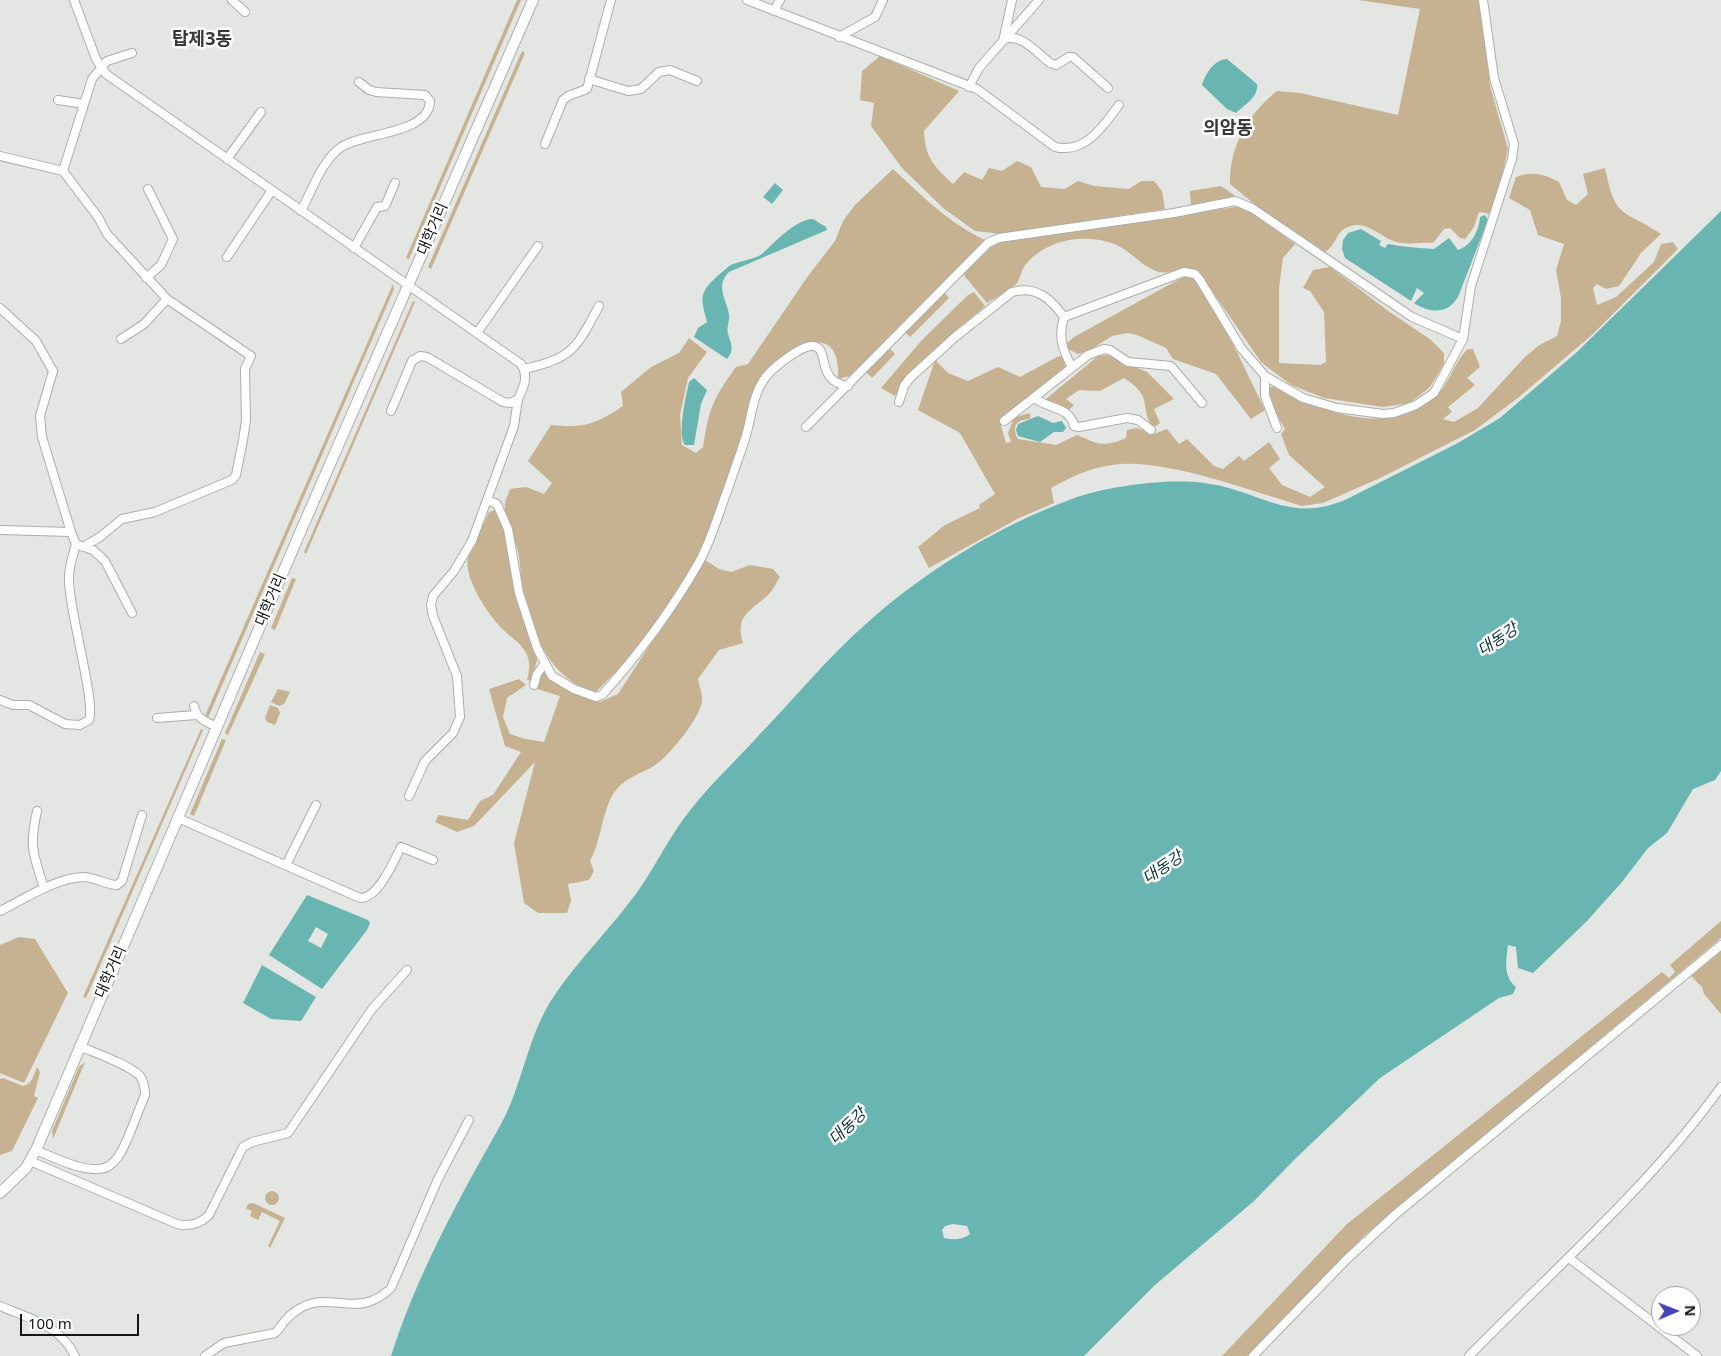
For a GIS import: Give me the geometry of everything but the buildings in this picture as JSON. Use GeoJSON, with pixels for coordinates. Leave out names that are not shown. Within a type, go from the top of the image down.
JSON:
{"type":"FeatureCollection","features":[{"type":"Feature","properties":{"kind":"main road","name":"대학거리"},"geometry":{"type":"LineString","coordinates":[[0,1193],[30,1161],[36,1150],[79,1046],[533,0]]}},
{"type":"Feature","properties":{"kind":"street"},"geometry":{"type":"LineString","coordinates":[[74,0],[100,67],[106,74],[521,364],[524,370],[526,376],[518,399],[514,426],[472,541],[454,571],[433,596],[431,605],[457,676],[460,717],[453,733],[425,761],[409,796]]}},
{"type":"Feature","properties":{"kind":"street"},"geometry":{"type":"LineString","coordinates":[[232,0],[245,12]]}},
{"type":"Feature","properties":{"kind":"street"},"geometry":{"type":"LineString","coordinates":[[546,144],[562,100],[587,90],[611,0]]}},
{"type":"Feature","properties":{"kind":"street"},"geometry":{"type":"LineString","coordinates":[[747,0],[987,95],[1055,147],[1065,149],[1078,146],[1096,135],[1119,105]]}},
{"type":"Feature","properties":{"kind":"street"},"geometry":{"type":"LineString","coordinates":[[774,11],[780,0]]}},
{"type":"Feature","properties":{"kind":"street"},"geometry":{"type":"LineString","coordinates":[[839,37],[875,16],[883,0]]}},
{"type":"Feature","properties":{"kind":"street"},"geometry":{"type":"LineString","coordinates":[[1004,39],[1012,0]]}},
{"type":"Feature","properties":{"kind":"street"},"geometry":{"type":"LineString","coordinates":[[969,87],[980,68],[1039,0]]}},
{"type":"Feature","properties":{"kind":"street"},"geometry":{"type":"LineString","coordinates":[[1064,316],[1184,272],[1190,272],[1200,280],[1241,348],[1265,376],[1303,398],[1323,405],[1367,413],[1394,413],[1416,405],[1434,393],[1463,339],[1471,286],[1506,180],[1514,144],[1494,78],[1483,0]]}},
{"type":"Feature","properties":{"kind":"street"},"geometry":{"type":"LineString","coordinates":[[1004,39],[1012,36],[1019,38],[1050,63],[1056,65],[1069,57],[1073,58],[1108,88]]}},
{"type":"Feature","properties":{"kind":"street"},"geometry":{"type":"LineString","coordinates":[[63,171],[92,79],[100,67],[107,61],[132,53]]}},
{"type":"Feature","properties":{"kind":"street"},"geometry":{"type":"LineString","coordinates":[[590,79],[628,91],[641,89],[659,72],[670,70],[697,82]]}},
{"type":"Feature","properties":{"kind":"street"},"geometry":{"type":"LineString","coordinates":[[301,211],[329,160],[338,149],[350,143],[412,124],[423,118],[428,112],[430,101],[425,95],[376,92],[359,82]]}},
{"type":"Feature","properties":{"kind":"street"},"geometry":{"type":"LineString","coordinates":[[58,100],[84,104]]}},
{"type":"Feature","properties":{"kind":"street"},"geometry":{"type":"LineString","coordinates":[[227,159],[261,112]]}},
{"type":"Feature","properties":{"kind":"street"},"geometry":{"type":"LineString","coordinates":[[0,156],[63,171],[98,217],[108,234],[167,299],[250,356],[245,369],[246,420],[236,475],[232,480],[164,509],[122,519],[100,537],[79,545]]}},
{"type":"Feature","properties":{"kind":"street"},"geometry":{"type":"LineString","coordinates":[[354,248],[377,207],[385,206],[395,183]]}},
{"type":"Feature","properties":{"kind":"street"},"geometry":{"type":"LineString","coordinates":[[146,278],[161,265],[173,238],[148,189]]}},
{"type":"Feature","properties":{"kind":"street"},"geometry":{"type":"LineString","coordinates":[[227,258],[272,190]]}},
{"type":"Feature","properties":{"kind":"street"},"geometry":{"type":"LineString","coordinates":[[806,427],[988,243],[999,238],[1235,201],[1252,208],[1412,317],[1463,339]]}},
{"type":"Feature","properties":{"kind":"street"},"geometry":{"type":"LineString","coordinates":[[477,333],[538,246]]}},
{"type":"Feature","properties":{"kind":"street"},"geometry":{"type":"LineString","coordinates":[[899,402],[904,386],[910,378],[955,337],[1012,292],[1038,293],[1048,297],[1064,316]]}},
{"type":"Feature","properties":{"kind":"street"},"geometry":{"type":"LineString","coordinates":[[121,339],[144,324],[167,299]]}},
{"type":"Feature","properties":{"kind":"street"},"geometry":{"type":"LineString","coordinates":[[524,370],[558,361],[567,355],[580,342],[599,306]]}},
{"type":"Feature","properties":{"kind":"street"},"geometry":{"type":"LineString","coordinates":[[0,308],[36,342],[53,371],[40,416],[42,437],[71,532],[79,545],[99,554],[112,570],[132,614]]}},
{"type":"Feature","properties":{"kind":"street"},"geometry":{"type":"LineString","coordinates":[[1064,316],[1061,333],[1063,351],[1072,366]]}},
{"type":"Feature","properties":{"kind":"street"},"geometry":{"type":"LineString","coordinates":[[488,500],[497,504],[508,529],[519,593],[537,648],[552,676],[574,689],[596,697],[602,695],[655,633],[699,562],[745,439],[755,398],[763,380],[774,368],[806,347],[812,346],[822,352],[826,372],[830,379],[838,384],[848,386]]}},
{"type":"Feature","properties":{"kind":"street"},"geometry":{"type":"LineString","coordinates":[[1004,421],[1072,366],[1088,355],[1104,350],[1110,350],[1128,362],[1168,364],[1202,403]]}},
{"type":"Feature","properties":{"kind":"street"},"geometry":{"type":"LineString","coordinates":[[390,411],[412,361],[420,356],[427,357],[503,402],[511,403],[518,399]]}},
{"type":"Feature","properties":{"kind":"street"},"geometry":{"type":"LineString","coordinates":[[1265,376],[1265,396],[1278,428]]}},
{"type":"Feature","properties":{"kind":"street"},"geometry":{"type":"LineString","coordinates":[[1034,398],[1043,405],[1067,412],[1072,417],[1074,426],[1079,428],[1127,418],[1138,420],[1151,430]]}},
{"type":"Feature","properties":{"kind":"street"},"geometry":{"type":"LineString","coordinates":[[0,530],[71,532]]}},
{"type":"Feature","properties":{"kind":"street"},"geometry":{"type":"LineString","coordinates":[[0,700],[13,705],[29,705],[65,724],[80,725],[89,720],[92,707],[78,646],[68,580],[79,545]]}},
{"type":"Feature","properties":{"kind":"street"},"geometry":{"type":"LineString","coordinates":[[534,685],[545,663]]}},
{"type":"Feature","properties":{"kind":"street"},"geometry":{"type":"LineString","coordinates":[[194,706],[196,715]]}},
{"type":"Feature","properties":{"kind":"street"},"geometry":{"type":"LineString","coordinates":[[157,718],[196,715],[217,727]]}},
{"type":"Feature","properties":{"kind":"street"},"geometry":{"type":"LineString","coordinates":[[286,865],[316,805]]}},
{"type":"Feature","properties":{"kind":"street"},"geometry":{"type":"LineString","coordinates":[[36,810],[31,839],[32,850],[44,888]]}},
{"type":"Feature","properties":{"kind":"street"},"geometry":{"type":"LineString","coordinates":[[0,912],[44,888],[85,877],[117,886],[122,881],[142,815]]}},
{"type":"Feature","properties":{"kind":"street"},"geometry":{"type":"LineString","coordinates":[[178,818],[360,898],[366,898],[386,879],[401,847],[433,860]]}},
{"type":"Feature","properties":{"kind":"street"},"geometry":{"type":"LineString","coordinates":[[1253,1356],[1334,1272],[1396,1214],[1721,945]]}},
{"type":"Feature","properties":{"kind":"street"},"geometry":{"type":"LineString","coordinates":[[30,1161],[177,1224],[187,1226],[202,1222],[209,1215],[238,1155],[244,1147],[252,1142],[288,1134],[372,1009],[407,970]]}},
{"type":"Feature","properties":{"kind":"street"},"geometry":{"type":"LineString","coordinates":[[36,1150],[90,1170],[106,1169],[119,1159],[145,1095],[145,1086],[141,1077],[133,1071],[79,1046]]}},
{"type":"Feature","properties":{"kind":"street"},"geometry":{"type":"LineString","coordinates":[[1469,1356],[1570,1258],[1654,1168],[1721,1087]]}},
{"type":"Feature","properties":{"kind":"street"},"geometry":{"type":"LineString","coordinates":[[205,1356],[224,1342],[276,1334],[293,1313],[308,1304],[326,1301],[360,1305],[382,1297],[391,1288],[438,1179],[469,1120]]}},
{"type":"Feature","properties":{"kind":"street"},"geometry":{"type":"LineString","coordinates":[[1570,1258],[1697,1356]]}},
{"type":"Feature","properties":{"kind":"street"},"geometry":{"type":"LineString","coordinates":[[0,1306],[59,1333],[76,1356]]}},
{"type":"Feature","properties":{"kind":"shaded area"},"geometry":{"type":"Polygon","coordinates":[[[517,0],[521,0],[409,259],[406,258],[517,0]]]}},
{"type":"Feature","properties":{"kind":"shaded area"},"geometry":{"type":"Polygon","coordinates":[[[1358,0],[1480,0],[1490,86],[1508,149],[1491,214],[1479,212],[1474,227],[1465,239],[1460,238],[1450,228],[1444,229],[1433,243],[1401,243],[1391,240],[1365,226],[1354,225],[1344,229],[1332,246],[1325,252],[1259,208],[1230,184],[1233,157],[1242,132],[1257,110],[1277,91],[1300,93],[1398,115],[1420,9],[1358,0]]]}},
{"type":"Feature","properties":{"kind":"shaded area"},"geometry":{"type":"Polygon","coordinates":[[[522,51],[525,53],[431,269],[428,267],[522,51]]]}},
{"type":"Feature","properties":{"kind":"shaded area"},"geometry":{"type":"Polygon","coordinates":[[[880,56],[959,91],[924,131],[926,148],[932,161],[953,184],[964,172],[982,180],[989,168],[1002,171],[1017,161],[1031,167],[1041,187],[1065,189],[1078,181],[1094,186],[1129,189],[1141,181],[1154,181],[1162,191],[1165,209],[1001,234],[975,231],[943,208],[902,168],[871,126],[874,103],[860,100],[862,71],[880,56]]]}},
{"type":"Feature","properties":{"kind":"shaded area"},"geometry":{"type":"Polygon","coordinates":[[[1605,168],[1613,197],[1622,211],[1661,234],[1641,253],[1619,286],[1606,289],[1597,284],[1593,288],[1597,305],[1616,297],[1654,262],[1661,244],[1673,242],[1678,249],[1593,334],[1519,397],[1475,430],[1380,478],[1323,503],[1302,506],[1233,484],[1156,466],[1132,464],[1096,468],[1051,488],[1054,503],[1017,519],[929,568],[918,547],[945,525],[980,508],[979,505],[995,494],[960,433],[918,410],[935,360],[948,373],[968,381],[998,367],[1020,377],[1059,356],[1064,358],[1065,369],[1003,418],[1001,426],[1006,443],[1011,442],[1008,433],[1014,418],[1029,413],[1031,416],[1029,419],[1021,421],[1016,425],[1015,431],[1018,439],[1056,445],[1077,435],[1096,443],[1106,444],[1126,438],[1127,430],[1137,428],[1154,434],[1167,429],[1179,444],[1187,439],[1214,466],[1223,469],[1239,456],[1244,461],[1269,442],[1280,459],[1269,468],[1282,485],[1310,497],[1325,487],[1289,455],[1281,434],[1285,429],[1271,403],[1269,387],[1275,386],[1313,405],[1356,417],[1378,419],[1399,416],[1418,409],[1436,396],[1463,354],[1468,349],[1473,349],[1480,367],[1467,378],[1475,385],[1448,407],[1452,412],[1443,419],[1454,422],[1478,408],[1524,358],[1538,346],[1557,336],[1561,321],[1561,298],[1556,270],[1564,244],[1538,235],[1530,210],[1509,198],[1516,177],[1533,174],[1554,179],[1559,182],[1567,200],[1576,205],[1588,194],[1583,174],[1605,168]]]}},
{"type":"Feature","properties":{"kind":"shaded area"},"geometry":{"type":"Polygon","coordinates":[[[893,169],[925,199],[948,217],[985,240],[850,376],[838,379],[837,359],[830,347],[820,343],[808,344],[794,350],[769,370],[759,381],[752,394],[740,446],[703,547],[673,598],[637,648],[596,692],[580,686],[567,678],[546,654],[532,625],[527,609],[521,583],[518,551],[505,508],[505,502],[510,489],[526,487],[544,494],[552,483],[528,461],[551,425],[573,426],[589,424],[623,406],[621,392],[651,367],[679,353],[689,338],[707,352],[688,378],[680,415],[682,445],[696,453],[703,447],[707,423],[713,404],[728,378],[736,367],[748,364],[808,276],[835,241],[843,221],[855,205],[893,169]]]}},
{"type":"Feature","properties":{"kind":"shaded area"},"geometry":{"type":"Polygon","coordinates":[[[1221,186],[1234,195],[1232,198],[1191,207],[1190,191],[1221,186]]]}},
{"type":"Feature","properties":{"kind":"shaded area"},"geometry":{"type":"Polygon","coordinates":[[[1242,206],[1295,244],[1283,258],[1279,288],[1279,363],[1320,365],[1326,362],[1324,312],[1310,291],[1303,288],[1313,270],[1330,267],[1431,340],[1444,353],[1444,364],[1430,387],[1410,403],[1383,407],[1324,398],[1291,385],[1261,362],[1199,272],[1182,268],[1169,272],[1159,272],[1147,266],[1126,250],[1103,241],[1091,239],[1067,240],[1045,249],[1026,264],[1016,284],[987,303],[963,274],[998,241],[1242,206]]]}},
{"type":"Feature","properties":{"kind":"shaded area"},"geometry":{"type":"Polygon","coordinates":[[[1185,276],[1192,277],[1198,283],[1231,340],[1265,410],[1251,419],[1216,374],[1173,359],[1166,348],[1137,335],[1128,333],[1112,336],[1088,351],[1078,354],[1068,349],[1066,344],[1074,337],[1185,276]]]}},
{"type":"Feature","properties":{"kind":"shaded area"},"geometry":{"type":"Polygon","coordinates":[[[393,284],[394,289],[207,720],[204,718],[393,284]]]}},
{"type":"Feature","properties":{"kind":"shaded area"},"geometry":{"type":"Polygon","coordinates":[[[974,292],[985,306],[925,359],[895,396],[881,388],[922,340],[968,295],[974,292]]]}},
{"type":"Feature","properties":{"kind":"shaded area"},"geometry":{"type":"Polygon","coordinates":[[[945,293],[949,298],[910,337],[905,332],[945,293]]]}},
{"type":"Feature","properties":{"kind":"shaded area"},"geometry":{"type":"Polygon","coordinates":[[[413,301],[415,302],[306,554],[304,552],[413,301]]]}},
{"type":"Feature","properties":{"kind":"shaded area"},"geometry":{"type":"Polygon","coordinates":[[[889,348],[895,354],[872,378],[866,372],[889,348]]]}},
{"type":"Feature","properties":{"kind":"shaded area"},"geometry":{"type":"Polygon","coordinates":[[[1107,355],[1147,372],[1174,399],[1154,409],[1160,423],[1153,428],[1146,413],[1140,391],[1124,378],[1100,391],[1079,390],[1066,399],[1074,405],[1069,410],[1047,403],[1046,399],[1098,356],[1107,355]]]}},
{"type":"Feature","properties":{"kind":"shaded area"},"geometry":{"type":"Polygon","coordinates":[[[497,509],[507,530],[537,660],[531,681],[527,680],[529,660],[526,652],[495,621],[476,591],[469,574],[468,558],[472,547],[489,512],[497,509]]]}},
{"type":"Feature","properties":{"kind":"shaded area"},"geometry":{"type":"Polygon","coordinates":[[[705,560],[719,569],[731,572],[750,565],[773,569],[780,577],[769,594],[749,611],[742,620],[741,634],[743,643],[719,650],[698,679],[702,701],[696,716],[684,735],[658,763],[625,781],[616,790],[608,805],[590,861],[594,871],[589,880],[568,884],[571,901],[567,913],[538,913],[524,903],[514,843],[535,762],[474,826],[457,832],[435,822],[439,815],[468,820],[480,801],[493,795],[521,752],[505,746],[489,689],[519,679],[526,685],[507,698],[503,717],[510,734],[544,742],[560,696],[537,689],[538,680],[546,670],[574,692],[600,702],[618,694],[705,560]]]}},
{"type":"Feature","properties":{"kind":"shaded area"},"geometry":{"type":"Polygon","coordinates":[[[292,578],[296,579],[275,630],[271,628],[292,578]]]}},
{"type":"Feature","properties":{"kind":"shaded area"},"geometry":{"type":"Polygon","coordinates":[[[260,652],[265,654],[228,735],[225,733],[260,652]]]}},
{"type":"Feature","properties":{"kind":"shaded area"},"geometry":{"type":"Polygon","coordinates":[[[278,689],[290,692],[284,704],[279,706],[271,702],[278,689]]]}},
{"type":"Feature","properties":{"kind":"shaded area"},"geometry":{"type":"Polygon","coordinates":[[[270,705],[278,708],[280,713],[275,725],[267,722],[265,718],[270,705]]]}},
{"type":"Feature","properties":{"kind":"shaded area"},"geometry":{"type":"Polygon","coordinates":[[[201,729],[203,730],[86,998],[83,997],[201,729]]]}},
{"type":"Feature","properties":{"kind":"shaded area"},"geometry":{"type":"Polygon","coordinates":[[[222,739],[226,740],[194,816],[190,814],[222,739]]]}},
{"type":"Feature","properties":{"kind":"shaded area"},"geometry":{"type":"Polygon","coordinates":[[[1721,921],[1721,938],[1364,1236],[1247,1356],[1222,1356],[1347,1224],[1662,972],[1669,978],[1675,972],[1670,965],[1721,921]]]}},
{"type":"Feature","properties":{"kind":"shaded area"},"geometry":{"type":"Polygon","coordinates":[[[19,937],[35,939],[68,993],[24,1083],[0,1073],[0,945],[19,937]]]}},
{"type":"Feature","properties":{"kind":"shaded area"},"geometry":{"type":"Polygon","coordinates":[[[1721,951],[1721,1014],[1704,994],[1702,987],[1691,976],[1721,951]]]}},
{"type":"Feature","properties":{"kind":"shaded area"},"geometry":{"type":"Polygon","coordinates":[[[85,1062],[53,1139],[52,1131],[79,1067],[85,1062]]]}},
{"type":"Feature","properties":{"kind":"shaded area"},"geometry":{"type":"Polygon","coordinates":[[[37,1067],[40,1072],[34,1096],[38,1098],[12,1151],[0,1155],[0,1079],[3,1078],[23,1086],[31,1081],[37,1067]]]}},
{"type":"Feature","properties":{"kind":"shaded area"},"geometry":{"type":"Polygon","coordinates":[[[269,1191],[275,1191],[279,1198],[275,1205],[269,1205],[265,1201],[265,1195],[269,1191]]]}},
{"type":"Feature","properties":{"kind":"shaded area"},"geometry":{"type":"Polygon","coordinates":[[[253,1203],[285,1218],[270,1248],[268,1246],[280,1221],[262,1212],[258,1220],[250,1216],[252,1211],[246,1209],[248,1204],[253,1203]]]}},
{"type":"Feature","properties":{"kind":"water"},"geometry":{"type":"Polygon","coordinates":[[[1227,59],[1257,84],[1256,93],[1236,113],[1227,109],[1202,85],[1205,76],[1211,68],[1218,62],[1227,59]]]}},
{"type":"Feature","properties":{"kind":"water"},"geometry":{"type":"Polygon","coordinates":[[[775,183],[783,190],[772,204],[763,197],[775,183]]]}},
{"type":"Feature","properties":{"kind":"water","name":"대동강"},"geometry":{"type":"Polygon","coordinates":[[[1721,211],[1721,771],[1715,780],[1693,789],[1667,833],[1648,848],[1622,882],[1587,921],[1533,973],[1518,968],[1516,947],[1508,945],[1506,968],[1509,978],[1516,987],[1513,994],[1499,998],[1380,1078],[1254,1201],[1155,1285],[1084,1356],[391,1356],[401,1326],[426,1267],[508,1110],[537,1027],[554,996],[638,891],[677,828],[700,798],[839,650],[889,604],[938,568],[990,536],[1044,510],[1102,490],[1156,482],[1190,482],[1224,487],[1291,507],[1326,506],[1347,499],[1458,443],[1500,418],[1577,352],[1721,211]],[[953,1224],[945,1226],[942,1230],[944,1238],[957,1239],[967,1236],[970,1234],[967,1226],[953,1224]]]}},
{"type":"Feature","properties":{"kind":"water"},"geometry":{"type":"Polygon","coordinates":[[[1485,215],[1488,220],[1458,297],[1449,307],[1438,311],[1426,309],[1414,303],[1424,293],[1417,288],[1411,301],[1345,258],[1342,249],[1343,240],[1348,233],[1361,229],[1381,241],[1379,245],[1385,248],[1388,244],[1434,249],[1449,238],[1458,250],[1467,245],[1476,233],[1480,217],[1485,215]]]}},
{"type":"Feature","properties":{"kind":"water"},"geometry":{"type":"Polygon","coordinates":[[[813,219],[826,227],[827,230],[729,272],[725,277],[722,287],[729,314],[728,332],[732,346],[727,359],[694,337],[698,328],[707,322],[702,299],[704,292],[718,275],[735,263],[759,256],[793,227],[806,220],[813,219]]]}},
{"type":"Feature","properties":{"kind":"water"},"geometry":{"type":"Polygon","coordinates":[[[694,378],[707,390],[701,404],[694,445],[685,445],[682,432],[683,415],[689,382],[694,378]]]}},
{"type":"Feature","properties":{"kind":"water"},"geometry":{"type":"Polygon","coordinates":[[[1038,416],[1053,423],[1062,421],[1066,428],[1063,432],[1054,432],[1040,442],[1018,436],[1016,430],[1018,424],[1038,416]]]}},
{"type":"Feature","properties":{"kind":"water"},"geometry":{"type":"Polygon","coordinates":[[[307,895],[368,920],[370,923],[367,930],[322,989],[269,955],[307,895]],[[316,927],[308,941],[321,948],[328,934],[316,927]]]}},
{"type":"Feature","properties":{"kind":"water"},"geometry":{"type":"Polygon","coordinates":[[[262,965],[316,997],[301,1021],[271,1019],[243,1003],[262,965]]]}},
{"type":"Feature","properties":{"kind":"district","name":"탑제3동"},"geometry":{"type":"Point","coordinates":[202,40]}},
{"type":"Feature","properties":{"kind":"district","name":"의암동"},"geometry":{"type":"Point","coordinates":[1228,129]}}]}
